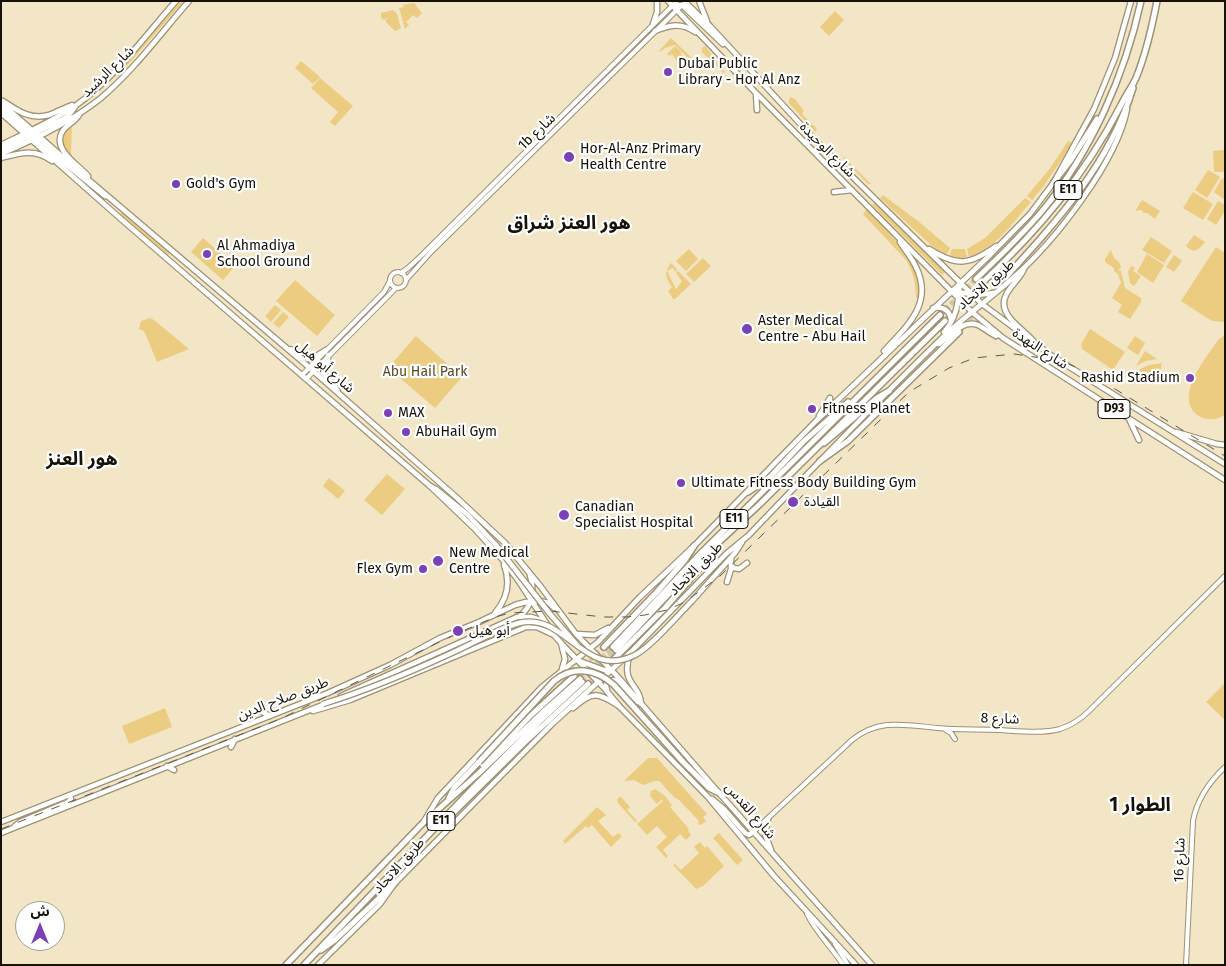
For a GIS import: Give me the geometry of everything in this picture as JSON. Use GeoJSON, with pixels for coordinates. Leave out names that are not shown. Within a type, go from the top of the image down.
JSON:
{"type":"FeatureCollection","features":[{"type":"Feature","properties":{"kind":"highway","name":"طريق الاتحاد"},"geometry":{"type":"LineString","coordinates":[[976,279],[1030,224],[1063,184],[1083,153],[1126,54],[1141,1]]}},
{"type":"Feature","properties":{"kind":"highway","name":"طريق الاتحاد"},"geometry":{"type":"LineString","coordinates":[[981,284],[1053,210],[1099,146],[1135,80],[1158,1]]}},
{"type":"Feature","properties":{"kind":"highway"},"geometry":{"type":"LineString","coordinates":[[1006,277],[1056,222],[1082,189],[1101,157],[1128,103],[1135,80]]}},
{"type":"Feature","properties":{"kind":"highway"},"geometry":{"type":"LineString","coordinates":[[1054,182],[1071,160],[1103,110]]}},
{"type":"Feature","properties":{"kind":"highway","name":"طريق الاتحاد"},"geometry":{"type":"LineString","coordinates":[[940,315],[699,555],[615,648],[726,535],[819,446],[944,320]]}},
{"type":"Feature","properties":{"kind":"highway"},"geometry":{"type":"LineString","coordinates":[[820,461],[852,438],[959,332]]}},
{"type":"Feature","properties":{"kind":"highway"},"geometry":{"type":"LineString","coordinates":[[819,446],[830,440],[877,398],[889,391]]}},
{"type":"Feature","properties":{"kind":"highway"},"geometry":{"type":"LineString","coordinates":[[748,492],[765,481],[812,434],[859,394]]}},
{"type":"Feature","properties":{"kind":"highway"},"geometry":{"type":"LineString","coordinates":[[615,658],[665,608],[720,546],[726,535]]}},
{"type":"Feature","properties":{"kind":"highway"},"geometry":{"type":"LineString","coordinates":[[604,646],[656,593],[685,560],[694,546]]}},
{"type":"Feature","properties":{"kind":"highway"},"geometry":{"type":"LineString","coordinates":[[448,801],[454,788],[554,681],[568,672],[584,670],[600,674],[614,685],[684,763],[709,788],[718,793]]}},
{"type":"Feature","properties":{"kind":"highway"},"geometry":{"type":"LineString","coordinates":[[479,773],[487,761],[529,717],[574,676]]}},
{"type":"Feature","properties":{"kind":"highway","name":"طريق الاتحاد"},"geometry":{"type":"LineString","coordinates":[[286,965],[422,824],[545,710],[583,682],[453,813],[437,825],[304,965]]}},
{"type":"Feature","properties":{"kind":"highway"},"geometry":{"type":"LineString","coordinates":[[316,953],[330,944],[395,883]]}},
{"type":"Feature","properties":{"kind":"main road","name":"شارع الرشيد"},"geometry":{"type":"LineString","coordinates":[[1,156],[32,135],[69,115],[76,105],[93,92],[120,66],[176,1]]}},
{"type":"Feature","properties":{"kind":"main road","name":"شارع الرشيد"},"geometry":{"type":"LineString","coordinates":[[1,145],[32,135],[80,113],[112,88],[190,1]]}},
{"type":"Feature","properties":{"kind":"main road"},"geometry":{"type":"LineString","coordinates":[[654,24],[657,1]]}},
{"type":"Feature","properties":{"kind":"main road","name":"شارع الوحيدة"},"geometry":{"type":"LineString","coordinates":[[668,1],[675,2],[676,10],[702,38],[895,235],[951,291],[959,296],[972,312]]}},
{"type":"Feature","properties":{"kind":"main road"},"geometry":{"type":"LineString","coordinates":[[699,1],[701,10],[710,26]]}},
{"type":"Feature","properties":{"kind":"main road","name":"طريق الاتحاد"},"geometry":{"type":"LineString","coordinates":[[422,824],[429,811],[444,792],[536,693],[561,670],[590,649],[748,492],[816,421],[1006,240],[1030,214],[1054,182],[1060,168],[1087,124],[1118,48],[1131,1]]}},
{"type":"Feature","properties":{"kind":"main road"},"geometry":{"type":"LineString","coordinates":[[675,2],[684,2],[720,42],[726,44]]}},
{"type":"Feature","properties":{"kind":"main road","name":"شارع الوحيدة"},"geometry":{"type":"LineString","coordinates":[[684,2],[710,26],[816,141],[982,304]]}},
{"type":"Feature","properties":{"kind":"main road"},"geometry":{"type":"LineString","coordinates":[[655,30],[670,25],[679,25],[688,28],[702,38]]}},
{"type":"Feature","properties":{"kind":"main road"},"geometry":{"type":"LineString","coordinates":[[756,94],[757,110]]}},
{"type":"Feature","properties":{"kind":"main road"},"geometry":{"type":"LineString","coordinates":[[1,101],[20,113],[37,116],[48,115],[76,105]]}},
{"type":"Feature","properties":{"kind":"main road","name":"شارع أبو هيل"},"geometry":{"type":"LineString","coordinates":[[1,101],[67,172],[430,486],[474,528],[518,580],[554,635],[598,682]]}},
{"type":"Feature","properties":{"kind":"main road","name":"طريق الاتحاد"},"geometry":{"type":"LineString","coordinates":[[318,965],[380,904],[395,883],[552,724],[631,652],[933,347],[1026,266],[1089,190],[1104,166],[1126,117],[1128,103]]}},
{"type":"Feature","properties":{"kind":"main road"},"geometry":{"type":"LineString","coordinates":[[1,107],[99,193],[111,199]]}},
{"type":"Feature","properties":{"kind":"main road","name":"شارع أبو هيل"},"geometry":{"type":"LineString","coordinates":[[1,113],[32,135],[169,246],[469,508],[505,543],[576,634],[612,670]]}},
{"type":"Feature","properties":{"kind":"main road"},"geometry":{"type":"LineString","coordinates":[[80,113],[76,120],[63,130],[60,144],[64,151],[87,174],[91,182]]}},
{"type":"Feature","properties":{"kind":"main road"},"geometry":{"type":"LineString","coordinates":[[1,150],[32,135]]}},
{"type":"Feature","properties":{"kind":"main road"},"geometry":{"type":"LineString","coordinates":[[1,156],[22,152],[35,153],[45,156],[67,172]]}},
{"type":"Feature","properties":{"kind":"main road"},"geometry":{"type":"LineString","coordinates":[[834,192],[852,190]]}},
{"type":"Feature","properties":{"kind":"main road"},"geometry":{"type":"LineString","coordinates":[[876,363],[910,324],[921,300],[922,286],[918,272],[895,235]]}},
{"type":"Feature","properties":{"kind":"main road"},"geometry":{"type":"LineString","coordinates":[[921,243],[947,260],[964,262],[976,259],[1006,240]]}},
{"type":"Feature","properties":{"kind":"main road"},"geometry":{"type":"LineString","coordinates":[[1026,266],[1006,294],[1004,307],[1009,317],[1031,337],[1037,346]]}},
{"type":"Feature","properties":{"kind":"main road"},"geometry":{"type":"LineString","coordinates":[[933,347],[950,326],[956,314],[960,283]]}},
{"type":"Feature","properties":{"kind":"main road"},"geometry":{"type":"LineString","coordinates":[[959,296],[998,291]]}},
{"type":"Feature","properties":{"kind":"main road","name":"شارع النهدة"},"geometry":{"type":"LineString","coordinates":[[982,304],[1037,346],[1225,464]]}},
{"type":"Feature","properties":{"kind":"main road"},"geometry":{"type":"LineString","coordinates":[[932,309],[940,307],[948,311],[951,318],[950,326]]}},
{"type":"Feature","properties":{"kind":"main road","name":"شارع النهدة"},"geometry":{"type":"LineString","coordinates":[[972,312],[1003,338],[1225,480]]}},
{"type":"Feature","properties":{"kind":"main road"},"geometry":{"type":"LineString","coordinates":[[933,347],[941,343],[958,328],[967,324],[980,326],[1003,338]]}},
{"type":"Feature","properties":{"kind":"main road"},"geometry":{"type":"LineString","coordinates":[[286,348],[294,350],[307,359],[327,353],[328,360],[323,373],[335,386],[338,393]]}},
{"type":"Feature","properties":{"kind":"main road"},"geometry":{"type":"LineString","coordinates":[[816,421],[830,398]]}},
{"type":"Feature","properties":{"kind":"main road"},"geometry":{"type":"LineString","coordinates":[[1129,420],[1139,440]]}},
{"type":"Feature","properties":{"kind":"main road"},"geometry":{"type":"LineString","coordinates":[[1172,431],[1225,445]]}},
{"type":"Feature","properties":{"kind":"main road"},"geometry":{"type":"LineString","coordinates":[[430,486],[468,515],[496,545],[581,650]]}},
{"type":"Feature","properties":{"kind":"main road"},"geometry":{"type":"LineString","coordinates":[[323,704],[360,692],[520,623],[535,622],[546,624],[558,631],[581,650],[596,658],[609,661],[622,660],[635,655],[647,646],[692,600],[731,558],[743,540]]}},
{"type":"Feature","properties":{"kind":"main road"},"geometry":{"type":"LineString","coordinates":[[727,582],[732,565],[731,558]]}},
{"type":"Feature","properties":{"kind":"main road"},"geometry":{"type":"LineString","coordinates":[[492,617],[503,603],[507,590],[508,578],[502,559]]}},
{"type":"Feature","properties":{"kind":"main road"},"geometry":{"type":"LineString","coordinates":[[732,565],[736,569],[746,564]]}},
{"type":"Feature","properties":{"kind":"main road"},"geometry":{"type":"LineString","coordinates":[[518,618],[526,609],[534,593],[527,569]]}},
{"type":"Feature","properties":{"kind":"main road"},"geometry":{"type":"LineString","coordinates":[[531,601],[548,603],[564,618]]}},
{"type":"Feature","properties":{"kind":"main road","name":"طريق صلاح الدين"},"geometry":{"type":"LineString","coordinates":[[2,819],[70,795],[351,684],[440,638],[492,617],[515,605],[531,601]]}},
{"type":"Feature","properties":{"kind":"main road"},"geometry":{"type":"LineString","coordinates":[[576,634],[589,636],[601,633],[622,616]]}},
{"type":"Feature","properties":{"kind":"main road"},"geometry":{"type":"LineString","coordinates":[[518,618],[533,617],[545,623]]}},
{"type":"Feature","properties":{"kind":"main road","name":"طريق صلاح الدين"},"geometry":{"type":"LineString","coordinates":[[1,834],[302,713],[518,618]]}},
{"type":"Feature","properties":{"kind":"main road"},"geometry":{"type":"LineString","coordinates":[[302,713],[350,700],[526,627],[536,627],[554,635]]}},
{"type":"Feature","properties":{"kind":"main road"},"geometry":{"type":"LineString","coordinates":[[561,643],[565,659],[561,670]]}},
{"type":"Feature","properties":{"kind":"main road"},"geometry":{"type":"LineString","coordinates":[[590,649],[596,666],[598,682]]}},
{"type":"Feature","properties":{"kind":"main road"},"geometry":{"type":"LineString","coordinates":[[631,652],[627,675],[640,696],[641,704]]}},
{"type":"Feature","properties":{"kind":"main road"},"geometry":{"type":"LineString","coordinates":[[577,660],[606,671],[612,670]]}},
{"type":"Feature","properties":{"kind":"main road","name":"شارع القدس"},"geometry":{"type":"LineString","coordinates":[[612,670],[718,793],[872,965]]}},
{"type":"Feature","properties":{"kind":"main road"},"geometry":{"type":"LineString","coordinates":[[608,691],[606,686],[608,681],[615,680],[634,700],[641,704]]}},
{"type":"Feature","properties":{"kind":"main road","name":"شارع القدس"},"geometry":{"type":"LineString","coordinates":[[598,682],[708,797],[774,876],[856,965]]}},
{"type":"Feature","properties":{"kind":"main road"},"geometry":{"type":"LineString","coordinates":[[552,724],[590,695],[601,695],[619,706]]}},
{"type":"Feature","properties":{"kind":"main road"},"geometry":{"type":"LineString","coordinates":[[262,712],[270,716]]}},
{"type":"Feature","properties":{"kind":"main road"},"geometry":{"type":"LineString","coordinates":[[231,748],[234,739]]}},
{"type":"Feature","properties":{"kind":"main road"},"geometry":{"type":"LineString","coordinates":[[167,766],[174,770]]}},
{"type":"Feature","properties":{"kind":"main road"},"geometry":{"type":"LineString","coordinates":[[11,830],[20,822],[68,802],[71,799],[70,795]]}},
{"type":"Feature","properties":{"kind":"main road"},"geometry":{"type":"LineString","coordinates":[[708,797],[719,804],[747,834],[753,832]]}},
{"type":"Feature","properties":{"kind":"main road"},"geometry":{"type":"LineString","coordinates":[[768,819],[765,834],[772,854]]}},
{"type":"Feature","properties":{"kind":"street","name":"1b شارع"},"geometry":{"type":"LineString","coordinates":[[401,273],[675,2]]}},
{"type":"Feature","properties":{"kind":"street","name":"1b شارع"},"geometry":{"type":"LineString","coordinates":[[406,280],[431,252],[684,2]]}},
{"type":"Feature","properties":{"kind":"street"},"geometry":{"type":"LineString","coordinates":[[304,377],[384,292],[390,281],[390,276],[393,273],[401,273],[406,280],[403,286],[396,288],[327,353]]}},
{"type":"Feature","properties":{"kind":"street"},"geometry":{"type":"LineString","coordinates":[[390,281],[392,286],[396,288]]}},
{"type":"Feature","properties":{"kind":"street"},"geometry":{"type":"LineString","coordinates":[[1217,459],[1225,458]]}},
{"type":"Feature","properties":{"kind":"street","name":"شارع 8"},"geometry":{"type":"LineString","coordinates":[[753,832],[823,770],[858,735],[874,727],[896,724],[944,729],[1044,732],[1071,724],[1089,711],[1225,576]]}},
{"type":"Feature","properties":{"kind":"street"},"geometry":{"type":"LineString","coordinates":[[944,729],[951,733],[955,739]]}},
{"type":"Feature","properties":{"kind":"street","name":"شارع 16"},"geometry":{"type":"LineString","coordinates":[[1186,965],[1194,814],[1205,790],[1225,767]]}},
{"type":"Feature","properties":{"kind":"street"},"geometry":{"type":"LineString","coordinates":[[806,909],[817,931],[843,965]]}},
{"type":"Feature","properties":{"kind":"street"},"geometry":{"type":"LineString","coordinates":[[833,940],[848,965]]}},
{"type":"Feature","properties":{"kind":"green space"},"geometry":{"type":"Polygon","coordinates":[[[179,1],[184,1],[118,76],[136,50],[179,1]]]}},
{"type":"Feature","properties":{"kind":"green space"},"geometry":{"type":"Polygon","coordinates":[[[414,3],[422,13],[417,18],[413,15],[406,22],[409,25],[405,29],[399,8],[404,7],[403,5],[414,3]]]}},
{"type":"Feature","properties":{"kind":"green space"},"geometry":{"type":"Polygon","coordinates":[[[393,10],[397,14],[401,28],[395,31],[385,21],[388,17],[384,20],[381,18],[381,13],[393,10]]]}},
{"type":"Feature","properties":{"kind":"green space"},"geometry":{"type":"Polygon","coordinates":[[[835,11],[844,20],[829,36],[820,27],[835,11]]]}},
{"type":"Feature","properties":{"kind":"green space"},"geometry":{"type":"Polygon","coordinates":[[[671,38],[692,58],[690,60],[675,45],[659,51],[671,38]]]}},
{"type":"Feature","properties":{"kind":"green space"},"geometry":{"type":"Polygon","coordinates":[[[675,46],[681,52],[681,55],[687,58],[682,63],[680,60],[677,61],[672,54],[669,56],[667,54],[675,46]]]}},
{"type":"Feature","properties":{"kind":"green space"},"geometry":{"type":"Polygon","coordinates":[[[705,46],[725,72],[723,73],[702,52],[702,48],[705,46]]]}},
{"type":"Feature","properties":{"kind":"green space"},"geometry":{"type":"Polygon","coordinates":[[[301,61],[320,77],[313,84],[295,68],[301,61]]]}},
{"type":"Feature","properties":{"kind":"green space"},"geometry":{"type":"Polygon","coordinates":[[[320,78],[353,106],[335,126],[330,122],[338,112],[311,88],[320,78]]]}},
{"type":"Feature","properties":{"kind":"green space"},"geometry":{"type":"Polygon","coordinates":[[[791,97],[795,99],[804,111],[802,114],[817,129],[815,132],[789,103],[791,97]]]}},
{"type":"Feature","properties":{"kind":"green space"},"geometry":{"type":"Polygon","coordinates":[[[72,125],[70,154],[64,147],[63,139],[72,125]]]}},
{"type":"Feature","properties":{"kind":"green space"},"geometry":{"type":"Polygon","coordinates":[[[1068,141],[1073,143],[1032,200],[1027,196],[1051,167],[1068,141]]]}},
{"type":"Feature","properties":{"kind":"green space"},"geometry":{"type":"Polygon","coordinates":[[[1225,150],[1225,172],[1214,172],[1213,151],[1225,150]]]}},
{"type":"Feature","properties":{"kind":"green space"},"geometry":{"type":"Polygon","coordinates":[[[841,154],[871,184],[868,184],[848,164],[841,154]]]}},
{"type":"Feature","properties":{"kind":"green space"},"geometry":{"type":"Polygon","coordinates":[[[1208,170],[1220,177],[1207,198],[1195,190],[1208,170]]]}},
{"type":"Feature","properties":{"kind":"green space"},"geometry":{"type":"Polygon","coordinates":[[[1222,178],[1225,180],[1225,200],[1214,192],[1222,178]]]}},
{"type":"Feature","properties":{"kind":"green space"},"geometry":{"type":"Polygon","coordinates":[[[1193,192],[1213,204],[1203,220],[1183,208],[1193,192]]]}},
{"type":"Feature","properties":{"kind":"green space"},"geometry":{"type":"Polygon","coordinates":[[[883,195],[950,248],[946,256],[933,247],[880,198],[883,195]]]}},
{"type":"Feature","properties":{"kind":"green space"},"geometry":{"type":"Polygon","coordinates":[[[1025,198],[1031,202],[1003,234],[988,248],[969,257],[967,249],[985,238],[1025,198]]]}},
{"type":"Feature","properties":{"kind":"green space"},"geometry":{"type":"Polygon","coordinates":[[[1142,200],[1160,211],[1155,219],[1147,213],[1143,213],[1142,210],[1135,211],[1142,200]]]}},
{"type":"Feature","properties":{"kind":"green space"},"geometry":{"type":"Polygon","coordinates":[[[1218,201],[1225,205],[1225,211],[1216,225],[1207,219],[1218,201]]]}},
{"type":"Feature","properties":{"kind":"green space"},"geometry":{"type":"Polygon","coordinates":[[[875,203],[945,272],[942,275],[872,205],[875,203]]]}},
{"type":"Feature","properties":{"kind":"green space"},"geometry":{"type":"Polygon","coordinates":[[[867,209],[903,249],[910,260],[919,285],[919,298],[916,298],[914,278],[906,260],[863,214],[867,209]]]}},
{"type":"Feature","properties":{"kind":"green space"},"geometry":{"type":"Polygon","coordinates":[[[122,212],[170,252],[168,255],[120,214],[122,212]]]}},
{"type":"Feature","properties":{"kind":"green space"},"geometry":{"type":"Polygon","coordinates":[[[1194,235],[1205,242],[1194,251],[1186,246],[1194,235]]]}},
{"type":"Feature","properties":{"kind":"green space"},"geometry":{"type":"Polygon","coordinates":[[[1151,237],[1172,251],[1164,263],[1142,250],[1151,237]]]}},
{"type":"Feature","properties":{"kind":"green space","name":"Al Ahmadiya School Ground"},"geometry":{"type":"Polygon","coordinates":[[[203,238],[235,266],[223,280],[191,252],[203,238]]]}},
{"type":"Feature","properties":{"kind":"green space"},"geometry":{"type":"Polygon","coordinates":[[[1216,247],[1225,253],[1225,322],[1212,321],[1181,301],[1216,247]]]}},
{"type":"Feature","properties":{"kind":"green space"},"geometry":{"type":"Polygon","coordinates":[[[689,249],[698,259],[686,271],[676,261],[689,249]]]}},
{"type":"Feature","properties":{"kind":"green space"},"geometry":{"type":"Polygon","coordinates":[[[952,249],[965,249],[967,257],[963,259],[949,257],[952,249]]]}},
{"type":"Feature","properties":{"kind":"green space"},"geometry":{"type":"Polygon","coordinates":[[[1111,250],[1114,258],[1119,262],[1121,268],[1118,270],[1121,271],[1125,288],[1141,298],[1141,302],[1130,319],[1118,312],[1122,305],[1112,298],[1121,283],[1114,268],[1105,262],[1111,250]]]}},
{"type":"Feature","properties":{"kind":"green space"},"geometry":{"type":"Polygon","coordinates":[[[1147,254],[1164,265],[1153,283],[1137,272],[1147,254]]]}},
{"type":"Feature","properties":{"kind":"green space"},"geometry":{"type":"Polygon","coordinates":[[[1174,255],[1182,261],[1174,272],[1166,267],[1174,255]]]}},
{"type":"Feature","properties":{"kind":"green space"},"geometry":{"type":"Polygon","coordinates":[[[703,258],[711,266],[694,282],[686,274],[703,258]]]}},
{"type":"Feature","properties":{"kind":"green space"},"geometry":{"type":"Polygon","coordinates":[[[671,263],[677,269],[675,272],[673,268],[667,271],[676,289],[682,281],[676,273],[678,271],[691,284],[675,299],[673,299],[668,291],[672,287],[666,275],[667,269],[671,263]]]}},
{"type":"Feature","properties":{"kind":"green space"},"geometry":{"type":"Polygon","coordinates":[[[1131,266],[1135,268],[1133,271],[1141,276],[1134,286],[1130,283],[1128,272],[1131,266]]]}},
{"type":"Feature","properties":{"kind":"green space"},"geometry":{"type":"Polygon","coordinates":[[[295,280],[335,315],[317,336],[276,301],[295,280]]]}},
{"type":"Feature","properties":{"kind":"green space"},"geometry":{"type":"Polygon","coordinates":[[[275,305],[281,310],[271,322],[265,316],[275,305]]]}},
{"type":"Feature","properties":{"kind":"green space"},"geometry":{"type":"Polygon","coordinates":[[[283,312],[289,317],[279,328],[273,323],[283,312]]]}},
{"type":"Feature","properties":{"kind":"green space"},"geometry":{"type":"Polygon","coordinates":[[[150,318],[189,349],[157,362],[144,331],[139,329],[141,321],[150,318]]]}},
{"type":"Feature","properties":{"kind":"green space"},"geometry":{"type":"Polygon","coordinates":[[[1090,329],[1125,352],[1113,370],[1082,349],[1081,344],[1090,329]]]}},
{"type":"Feature","properties":{"kind":"green space"},"geometry":{"type":"Polygon","coordinates":[[[1225,335],[1225,415],[1215,419],[1205,419],[1199,416],[1192,408],[1189,399],[1190,389],[1206,357],[1218,340],[1225,335]]]}},
{"type":"Feature","properties":{"kind":"green space","name":"Abu Hail Park"},"geometry":{"type":"Polygon","coordinates":[[[416,336],[462,377],[435,408],[388,368],[416,336]]]}},
{"type":"Feature","properties":{"kind":"green space"},"geometry":{"type":"Polygon","coordinates":[[[1135,336],[1145,343],[1138,355],[1127,348],[1135,336]]]}},
{"type":"Feature","properties":{"kind":"green space"},"geometry":{"type":"Polygon","coordinates":[[[1145,351],[1157,359],[1146,361],[1136,366],[1145,351]]]}},
{"type":"Feature","properties":{"kind":"green space"},"geometry":{"type":"Polygon","coordinates":[[[1162,363],[1160,372],[1155,379],[1146,373],[1142,376],[1138,370],[1149,365],[1162,363]]]}},
{"type":"Feature","properties":{"kind":"green space"},"geometry":{"type":"Polygon","coordinates":[[[387,474],[405,489],[382,515],[364,500],[387,474]]]}},
{"type":"Feature","properties":{"kind":"green space"},"geometry":{"type":"Polygon","coordinates":[[[329,478],[345,491],[338,499],[323,486],[329,478]]]}},
{"type":"Feature","properties":{"kind":"green space"},"geometry":{"type":"Polygon","coordinates":[[[1225,683],[1225,720],[1206,702],[1225,683]]]}},
{"type":"Feature","properties":{"kind":"green space"},"geometry":{"type":"Polygon","coordinates":[[[165,708],[172,727],[129,744],[122,726],[165,708]]]}},
{"type":"Feature","properties":{"kind":"green space"},"geometry":{"type":"Polygon","coordinates":[[[648,758],[657,758],[707,814],[703,817],[706,821],[701,825],[698,824],[699,821],[659,781],[643,785],[634,780],[624,781],[648,758]]]}},
{"type":"Feature","properties":{"kind":"green space"},"geometry":{"type":"Polygon","coordinates":[[[655,789],[664,795],[672,805],[670,807],[689,829],[688,831],[691,835],[686,840],[680,834],[663,850],[668,856],[666,858],[656,847],[667,837],[657,826],[647,835],[637,824],[663,801],[662,799],[657,804],[650,796],[651,791],[655,789]]]}},
{"type":"Feature","properties":{"kind":"green space"},"geometry":{"type":"Polygon","coordinates":[[[620,796],[630,807],[627,810],[637,821],[635,822],[618,803],[617,800],[620,796]]]}},
{"type":"Feature","properties":{"kind":"green space"},"geometry":{"type":"Polygon","coordinates":[[[597,807],[606,815],[598,821],[613,837],[618,833],[622,836],[611,847],[592,825],[588,828],[586,826],[565,844],[563,841],[597,807]]]}},
{"type":"Feature","properties":{"kind":"green space"},"geometry":{"type":"Polygon","coordinates":[[[719,833],[743,860],[737,865],[713,838],[719,833]]]}},
{"type":"Feature","properties":{"kind":"green space"},"geometry":{"type":"Polygon","coordinates":[[[700,842],[705,848],[707,846],[724,866],[703,886],[696,889],[673,865],[675,864],[681,870],[699,853],[694,847],[700,842]]]}},
{"type":"Feature","properties":{"kind":"tunnel"},"geometry":{"type":"LineString","coordinates":[[990,295],[1006,277]]}},
{"type":"Feature","properties":{"kind":"tunnel"},"geometry":{"type":"LineString","coordinates":[[940,315],[976,279]]}},
{"type":"Feature","properties":{"kind":"tunnel"},"geometry":{"type":"LineString","coordinates":[[945,321],[981,284]]}},
{"type":"Feature","properties":{"kind":"tunnel"},"geometry":{"type":"LineString","coordinates":[[959,332],[981,306]]}},
{"type":"Feature","properties":{"kind":"tunnel"},"geometry":{"type":"LineString","coordinates":[[584,665],[604,647]]}},
{"type":"Feature","properties":{"kind":"tunnel"},"geometry":{"type":"LineString","coordinates":[[580,679],[613,647]]}},
{"type":"Feature","properties":{"kind":"tunnel"},"geometry":{"type":"LineString","coordinates":[[582,682],[616,650]]}},
{"type":"Feature","properties":{"kind":"tunnel"},"geometry":{"type":"LineString","coordinates":[[588,684],[615,658]]}},
{"type":"Feature","properties":{"kind":"railway"},"geometry":{"type":"LineString","coordinates":[[1,829],[280,719],[495,617],[510,613],[550,611],[603,617],[627,617],[667,610],[685,602],[719,577],[909,392],[949,368],[974,358],[1014,354],[1062,361],[1092,375],[1225,456]]}},
{"type":"Feature","properties":{"kind":"place","name":"Dubai Public Library - Hor Al Anz"},"geometry":{"type":"Point","coordinates":[668,72]}},
{"type":"Feature","properties":{"kind":"place","name":"Hor-Al-Anz Primary Health Centre"},"geometry":{"type":"Point","coordinates":[569,157]}},
{"type":"Feature","properties":{"kind":"place","name":"Gold's Gym"},"geometry":{"type":"Point","coordinates":[176,184]}},
{"type":"Feature","properties":{"kind":"place","name":"Al Ahmadiya School Ground"},"geometry":{"type":"Point","coordinates":[207,254]}},
{"type":"Feature","properties":{"kind":"place","name":"Aster Medical Centre - Abu Hail"},"geometry":{"type":"Point","coordinates":[747,329]}},
{"type":"Feature","properties":{"kind":"place","name":"Rashid Stadium"},"geometry":{"type":"Point","coordinates":[1190,378]}},
{"type":"Feature","properties":{"kind":"place","name":"Fitness Planet"},"geometry":{"type":"Point","coordinates":[812,409]}},
{"type":"Feature","properties":{"kind":"place","name":"MAX"},"geometry":{"type":"Point","coordinates":[388,413]}},
{"type":"Feature","properties":{"kind":"place","name":"AbuHail Gym"},"geometry":{"type":"Point","coordinates":[406,432]}},
{"type":"Feature","properties":{"kind":"place","name":"Ultimate Fitness Body Building Gym"},"geometry":{"type":"Point","coordinates":[681,483]}},
{"type":"Feature","properties":{"kind":"place","name":"القيادة"},"geometry":{"type":"Point","coordinates":[793,502]}},
{"type":"Feature","properties":{"kind":"place","name":"Canadian Specialist Hospital"},"geometry":{"type":"Point","coordinates":[564,515]}},
{"type":"Feature","properties":{"kind":"place","name":"New Medical Centre"},"geometry":{"type":"Point","coordinates":[438,561]}},
{"type":"Feature","properties":{"kind":"place","name":"Flex Gym"},"geometry":{"type":"Point","coordinates":[423,569]}},
{"type":"Feature","properties":{"kind":"place","name":"أبو هيل"},"geometry":{"type":"Point","coordinates":[458,631]}},
{"type":"Feature","properties":{"kind":"district","name":"هور العنز شراق"},"geometry":{"type":"Point","coordinates":[569,224]}},
{"type":"Feature","properties":{"kind":"district","name":"هور العنز"},"geometry":{"type":"Point","coordinates":[82,460]}},
{"type":"Feature","properties":{"kind":"district","name":"الطوار 1"},"geometry":{"type":"Point","coordinates":[1140,806]}}]}
